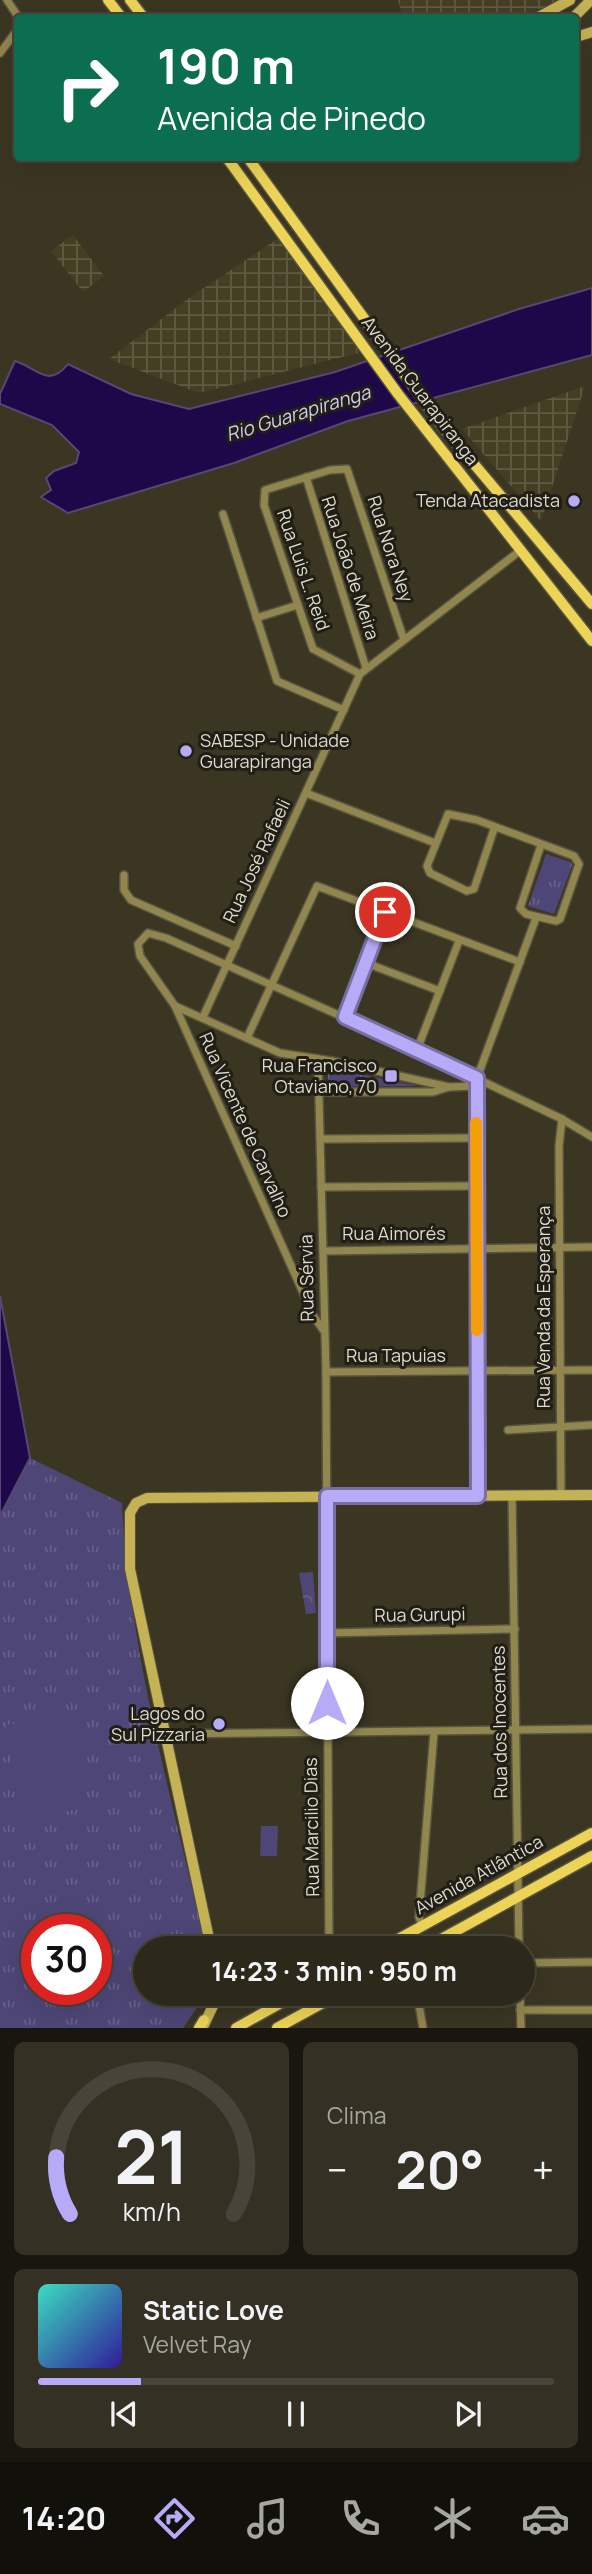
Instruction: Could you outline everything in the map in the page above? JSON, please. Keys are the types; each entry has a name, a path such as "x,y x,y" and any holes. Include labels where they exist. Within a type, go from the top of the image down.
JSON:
{"main road":[{"path":"108,0 119,14"},
{"path":"130,0 141,14"},
{"name":"Avenida Guarapiranga","path":"229,161 358,341 592,641"},
{"path":"246,184 252,161"},
{"name":"Avenida Guarapiranga","path":"253,161 377,339 451,438 592,604"},
{"path":"521,550 532,544 555,559"},
{"name":"Avenida Atlântica","path":"404,1936 592,1833"},
{"path":"447,1936 592,1856"},
{"path":"236,2028 276,2006"},
{"path":"277,2028 317,2006"}],"street":[{"path":"544,14 570,0"},
{"path":"577,14 591,0"},
{"path":"0,53 14,34"},
{"name":"Rua Nora Ney","path":"306,477 347,468 404,640"},
{"name":"Rua Luis L. Reid","path":"306,477 265,490 264,505 314,651 363,671"},
{"name":"Rua João de Meira","path":"306,477 363,671"},
{"path":"223,514 278,682 344,710"},
{"name":"Rua José Rafaeli","path":"203,1017 363,671 521,550"},
{"path":"257,618 298,605"},
{"path":"306,793 435,843"},
{"path":"494,829 474,889 467,891 430,873 427,866 448,814 477,820 494,829 541,845 578,859 579,864 560,919 552,922 523,912 520,905 541,845"},
{"path":"124,875 124,890 131,900 236,946"},
{"path":"247,1038 313,890 319,886 520,962"},
{"path":"345,1017 385,912"},
{"path":"478,1496 477,1082 536,918"},
{"name":"Rua Vicente de Carvalho","path":"226,965 156,934 145,934 138,951 175,1006 314,1317 324,1332"},
{"path":"417,1049 459,941"},
{"path":"366,963 440,991"},
{"path":"226,965 417,1049 477,1082 562,1119 592,1137"},
{"path":"175,1006 280,1053 449,1087"},
{"name":"Rua Sérvia","path":"318,1059 327,1496"},
{"path":"319,1092 433,1092 477,1082"},
{"name":"Rua Venda da Esperança","path":"561,1496 562,1119"},
{"path":"321,1139 476,1138"},
{"path":"321,1187 476,1186"},
{"name":"Rua Aimorés","path":"323,1251 592,1247"},
{"name":"Rua Tapuias","path":"326,1372 592,1370"},
{"path":"508,1430 592,1425"},
{"path":"208,1936 163,1734 130,1569 130,1513 136,1503 147,1498 592,1495"},
{"name":"Rua Marcilio Dias","path":"327,1496 329,1936"},
{"name":"Rua dos Inocentes","path":"512,1496 519,1936"},
{"name":"Rua Gurupi","path":"326,1633 515,1629"},
{"path":"163,1734 592,1729"},
{"path":"422,1926 419,1917 434,1732"},
{"path":"535,1963 592,1962"},
{"path":"202,2025 212,2006"},
{"path":"419,2006 423,2028"},
{"path":"520,2006 521,2028"},
{"path":"520,2010 592,2010"}],"shaded area":[{"path":"398,0 559,0 553,5 525,14 402,14"},
{"path":"73,235 104,276 83,292 51,251"},
{"path":"279,238 357,346 358,353 199,393 109,359 189,298"},
{"path":"585,386 541,521 462,429"}],"green space":[{"path":"546,854 573,863 554,914 528,906"},
{"path":"328,1068 418,1086 328,1087"},
{"path":"30,1458 122,1503 133,1615 143,1671 203,1936 133,1936 133,2006 198,2006 183,2028 0,2028 0,1516"},
{"path":"313,1572 316,1613 306,1614 299,1573"},
{"path":"74,1715 87,1808 20,1818 6,1725"},
{"path":"261,1826 278,1826 277,1856 260,1856"}],"water":[{"name":"Rio Guarapiranga","path":"592,288 592,355 348,421 234,463 68,513 41,497 51,490 46,478 54,471 76,463 79,452 52,425 0,404 0,394 15,361 49,376 55,375 68,364 131,394 189,409 335,372 519,309"},
{"path":"0,1296 30,1458 0,1516"}],"slow traffic":[{"path":"476,1123 477,1330"}],"place":[{"name":"Tenda Atacadista","path":"574,501"},
{"name":"SABESP - Unidade Guarapiranga","path":"186,751"},
{"name":"Rua Francisco Otaviano, 70","path":"391,1076"},
{"name":"Lagos do Sul Pizzaria","path":"219,1724"}],"route":[{"path":"327,1703 327,1496 478,1496 477,1078 345,1017 385,912"}]}
